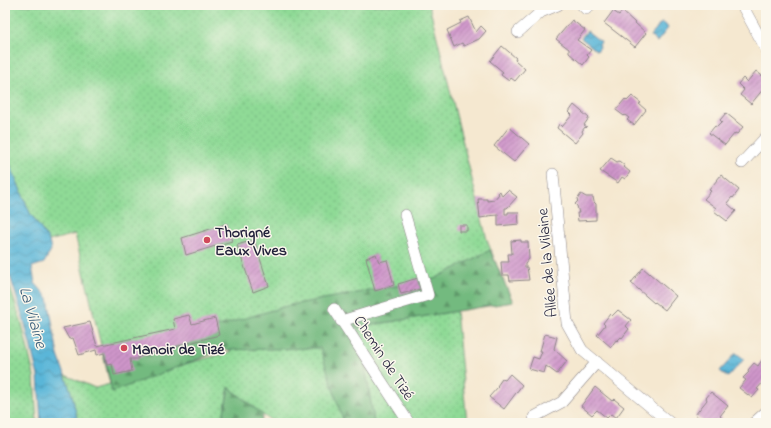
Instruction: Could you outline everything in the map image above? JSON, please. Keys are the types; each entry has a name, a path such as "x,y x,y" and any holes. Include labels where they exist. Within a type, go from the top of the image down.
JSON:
{"street":[{"path":"518,32 541,12 558,5"},
{"path":"582,5 586,9 590,5"},
{"path":"742,5 766,49"},
{"path":"742,163 766,137"},
{"name":"Allée de la Vilaine","path":"553,174 567,323 582,350 670,423"},
{"path":"341,321 428,295 404,215"},
{"name":"Chemin de Tizé","path":"334,309 409,423"},
{"path":"534,417 562,402 597,362"},
{"path":"754,423 766,412"}],"green space":[{"path":"5,5 429,5 487,240 513,302 352,321 347,423 275,423 229,387 222,423 78,423 72,395 65,375 95,388 110,384 75,234 49,241 30,213 5,152","holes":["276,310 228,337 230,352 110,384 105,359"]},
{"path":"490,250 513,302 359,327 374,423 344,423 320,348 222,350 112,392 105,359 290,305 434,279"},
{"path":"5,272 22,324 34,376 37,423 5,423"},
{"path":"456,311 467,423 374,423 359,327"},
{"path":"229,387 263,415 261,423 222,423"}],"water":[{"path":"661,23 665,24 668,28 657,42 650,36"},
{"path":"587,31 601,42 597,51 581,38"},
{"name":"La Vilaine","path":"5,152 30,213 49,241 51,250 44,263 32,267 35,283 48,298 58,355 72,395 78,423 41,423 38,376 25,324 5,265"},
{"path":"736,353 744,359 728,377 720,371"}],"building":[{"path":"613,11 619,15 622,11 646,33 635,47 604,23"},
{"path":"469,17 476,32 481,26 486,31 479,39 464,46 462,43 454,47 447,30"},
{"path":"572,20 585,30 577,40 591,50 587,55 589,57 583,65 569,53 569,49 556,39"},
{"path":"502,46 516,58 515,60 525,69 515,81 511,78 509,81 501,75 503,72 490,61"},
{"path":"756,71 766,79 766,82 763,87 764,88 751,104 740,95 744,90 738,84 743,78 747,82"},
{"path":"632,96 641,103 639,104 646,110 634,125 627,120 629,118 616,110 625,99 627,101"},
{"path":"574,105 589,118 584,125 587,127 585,127 582,131 583,133 575,143 557,128 559,124 562,127 572,115 569,112"},
{"path":"726,113 743,127 737,134 735,133 725,145 709,133 715,126 717,127 722,122 720,120"},
{"path":"509,127 529,144 514,162 494,146"},
{"path":"611,158 617,162 619,161 630,172 625,179 622,177 618,183 600,171"},
{"path":"721,175 739,190 727,203 736,211 727,221 714,211 716,208 704,199"},
{"path":"508,190 517,197 507,208 505,208 505,214 508,214 508,212 518,212 519,224 498,226 498,215 480,218 478,199 487,199 487,201 494,200 500,191 502,196"},
{"path":"581,194 586,197 593,197 596,204 596,220 578,221 577,213 579,213 575,204"},
{"name":"Thorigné Eaux Vives","path":"226,224 232,241 186,255 182,238"},
{"path":"459,225 467,225 467,231 459,231"},
{"path":"254,240 269,286 253,292 237,245"},
{"path":"521,240 521,242 528,242 529,259 525,264 525,267 527,267 529,280 510,281 509,275 502,275 501,262 509,262 508,254 512,254 511,241"},
{"path":"376,254 379,262 387,260 394,285 375,291 366,258"},
{"path":"643,268 676,296 665,310 655,302 654,303 631,283"},
{"path":"418,278 421,289 401,294 398,284"},
{"path":"618,310 631,320 626,326 629,329 622,338 621,337 617,341 616,340 611,347 597,335 605,325 603,323 610,314 612,316"},
{"name":"Manoir de Tizé","path":"189,315 192,324 215,318 219,335 138,357 138,359 130,359 132,371 114,375 112,364 107,365 104,353 97,355 96,350 79,355 73,338 69,339 63,328 90,322 97,346 175,329 173,319"},
{"path":"545,334 557,337 554,349 567,361 557,374 546,366 544,373 529,369 533,357 539,359"},
{"path":"762,360 766,363 766,381 765,380 757,389 759,390 752,398 739,388 746,380 743,378 749,372 748,370 754,363 758,366"},
{"path":"510,374 522,385 504,409 489,397 498,387 497,386 502,379 505,380"},
{"path":"595,387 612,401 614,399 624,407 616,418 611,414 607,418 597,410 592,415 581,406"},
{"path":"711,392 728,406 720,416 722,418 718,423 705,423 695,415 707,400 706,398"}],"place":[{"name":"Thorigné Eaux Vives","path":"207,240"},
{"name":"Manoir de Tizé","path":"124,348"}]}
